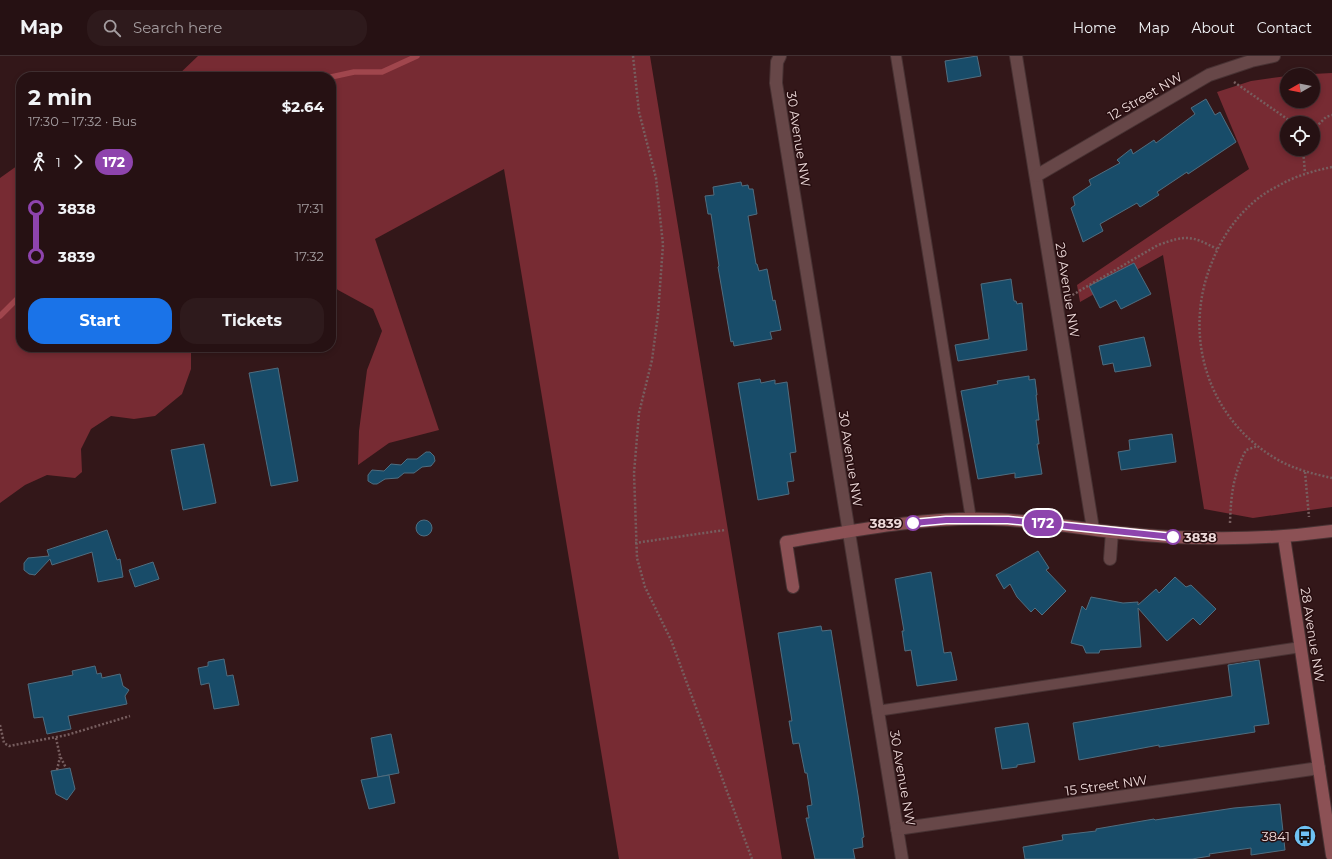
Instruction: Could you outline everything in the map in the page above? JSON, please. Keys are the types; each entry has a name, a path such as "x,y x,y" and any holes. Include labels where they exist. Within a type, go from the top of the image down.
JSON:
{"street":[{"name":"29 Avenue NW","path":"1016,56 1093,529"},
{"name":"12 Street NW","path":"1036,176 1209,75 1251,61 1274,56"},
{"name":"30 Avenue NW","path":"779,59 776,83 902,859"},
{"path":"793,587 786,542 924,521 971,519 1030,521 1112,532 1200,538 1284,537 1332,531"},
{"path":"1110,559 1112,532"},
{"name":"28 Avenue NW","path":"1284,537 1332,855"},
{"name":"15 Street NW","path":"897,829 1319,768"}],"lane":[{"path":"896,56 971,519"},
{"path":"877,711 1301,647"}],"path":[{"path":"633,56 639,112 656,178 663,245 658,314 652,360 638,413 634,473 635,543 637,558 645,587 671,640 752,859"},
{"path":"1234,82 1284,116"},
{"path":"1320,123 1326,117 1332,115"},
{"path":"1303,156 1304,173"},
{"path":"1332,167 1304,173 1276,186 1252,204 1231,227 1217,249 1204,281 1198,311 1200,342 1206,372 1218,400 1236,425 1258,446 1280,461 1305,472 1332,478"},
{"path":"1056,304 1164,243 1190,237 1198,239 1217,249"},
{"path":"1230,523 1231,496 1237,468 1246,450 1258,446"},
{"path":"1305,472 1309,517"},
{"path":"635,543 725,530"},
{"path":"0,725 1,736 4,743 9,746 56,738 130,716"},
{"path":"56,738 60,756 66,768"},
{"path":"57,770 60,756"}],"shaded area":[{"path":"198,56 650,56 782,859 619,859 504,169 375,239 439,430 389,443 358,465 359,431 367,370 382,331 373,309 336,288 336,72 181,72"},
{"path":"1332,73 1332,507 1253,518 1204,509 1163,255 1080,302 1077,285 1249,169 1217,92 1251,81 1280,77 1280,108 1320,108 1320,74"},
{"path":"16,167 16,352 191,352 191,369 182,394 155,416 134,419 111,416 91,429 81,449 82,472 75,478 47,475 25,485 0,503 0,178"}],"building":[{"path":"977,56 981,76 948,82 945,61"},
{"path":"1206,99 1215,115 1220,112 1236,142 1188,174 1187,172 1157,192 1159,195 1140,207 1137,203 1100,224 1103,231 1083,242 1071,208 1075,205 1073,197 1091,185 1089,180 1120,163 1117,160 1131,149 1133,154 1154,140 1156,143 1195,114 1191,108"},
{"path":"741,182 742,186 748,185 749,189 753,189 757,214 748,216 756,264 759,271 767,269 773,301 775,300 781,330 770,332 772,339 734,346 733,341 731,342 718,267 711,214 708,214 705,196 714,195 713,187"},
{"path":"1134,263 1151,294 1121,309 1116,300 1100,308 1089,286"},
{"path":"1011,279 1014,301 1016,301 1017,304 1022,303 1027,350 958,361 955,345 989,339 981,284"},
{"path":"1144,337 1151,366 1115,372 1113,363 1103,365 1099,346"},
{"path":"278,368 298,481 271,486 249,373"},
{"path":"1029,376 1029,380 1035,379 1039,420 1036,420 1039,444 1037,444 1042,474 1015,478 1015,473 978,479 961,391 998,384 997,381"},
{"path":"760,379 761,383 775,380 775,384 787,382 796,452 790,453 794,481 787,482 789,494 758,500 738,383"},
{"path":"1172,434 1176,462 1121,470 1118,452 1130,450 1129,440"},
{"path":"204,444 216,503 183,510 171,450"},
{"path":"426,452 430,452 434,456 435,461 431,466 422,467 414,473 404,473 398,478 385,479 377,484 373,484 368,481 368,475 372,470 384,471 391,464 401,465 407,459 417,459"},
{"path":"424,520 430,522 432,528 430,534 424,536 418,534 416,528 418,522"},
{"path":"107,530 117,560 120,559 123,577 98,582 92,552 52,565 50,559 35,575 29,574 24,570 24,563 28,558 49,556 47,550"},
{"path":"1038,551 1049,568 1046,570 1066,591 1042,615 1035,608 1031,612 1017,597 1010,584 1004,589 996,575"},
{"path":"153,562 159,579 135,587 129,570"},
{"path":"931,572 944,653 951,652 957,680 917,686 911,650 905,651 902,631 904,631 895,579"},
{"path":"1175,577 1186,587 1191,585 1216,609 1200,625 1193,618 1167,641 1138,608 1141,647 1100,650 1099,653 1086,653 1083,646 1071,643 1082,606 1086,610 1091,597 1123,603 1138,602 1138,605 1156,589 1159,593"},
{"path":"821,626 822,631 831,630 858,795 864,837 862,838 863,847 853,849 855,859 815,859 806,818 809,818 807,806 812,805 807,773 805,773 799,743 793,744 789,721 792,721 778,633"},
{"path":"224,659 227,676 233,675 239,705 214,709 209,683 201,685 198,668 208,666 208,662"},
{"path":"1259,660 1269,724 1254,726 1255,732 1159,747 1159,745 1079,760 1073,723 1232,696 1228,665"},
{"path":"95,666 97,674 101,673 102,678 120,674 123,686 129,690 125,696 127,704 68,716 71,729 47,734 43,717 34,718 28,684 73,675 72,671"},
{"path":"1028,723 1035,762 1002,769 995,728"},
{"path":"391,734 399,773 378,777 371,738"},
{"path":"70,768 75,789 67,800 56,794 51,771"},
{"path":"389,775 395,803 369,809 361,780"},
{"path":"1280,804 1285,850 1251,855 1251,848 1209,854 1210,856 1192,859 1025,859 1023,847 1063,840 1062,835 1096,831 1096,829 1154,819 1234,808"}],"waterway":[{"path":"336,76 354,72 382,72 417,56"},
{"path":"0,316 16,300"}],"bus line":[{"name":"172","path":"913,523 946,520 988,519 1030,521 1112,532 1173,537"}],"place":[{"name":"3839","path":"913,523"},
{"name":"3838","path":"1173,537"},
{"name":"3841","path":"1305,836"}]}
